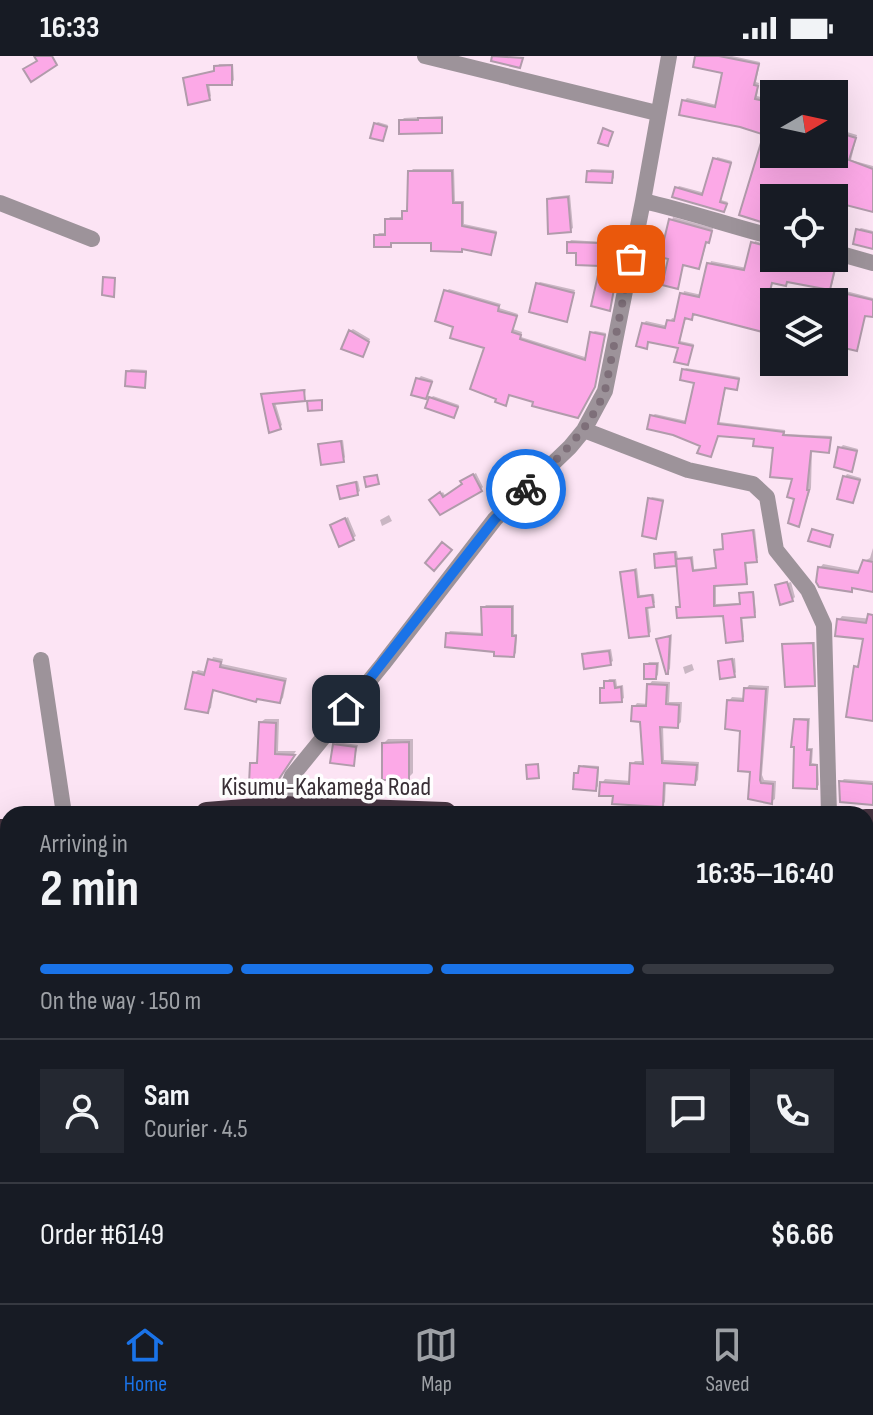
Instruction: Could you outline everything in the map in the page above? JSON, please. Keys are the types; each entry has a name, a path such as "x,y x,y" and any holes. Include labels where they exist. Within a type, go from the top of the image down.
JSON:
{"street":[{"path":"425,56 657,113"},
{"path":"281,806 292,776 495,519 584,430 605,391 669,56"},
{"path":"643,201 693,212 719,224 760,234"},
{"path":"0,203 92,239"},
{"path":"848,256 873,263"},
{"path":"584,430 688,470 753,484 767,497 776,550 808,590 824,625 829,806"},
{"path":"41,660 63,806"}],"building":[{"path":"34,56 52,56 57,65 31,82 23,69 37,61"},
{"path":"492,56 523,58 520,68 491,61"},
{"path":"695,56 719,56 759,64 754,85 758,86 755,99 760,100 760,133 679,115 682,100 715,107 722,73 693,67"},
{"path":"232,65 232,85 207,85 210,100 188,105 183,78 214,71 214,66"},
{"path":"442,118 442,133 399,134 399,120"},
{"path":"374,123 387,127 383,141 370,138"},
{"path":"603,128 613,132 608,146 598,143"},
{"path":"848,135 856,138 849,160 873,169 873,212 848,206 848,184 760,184 760,222 739,215 760,146 760,168 848,168"},
{"path":"713,158 731,163 720,202 727,204 724,212 672,197 675,187 702,195"},
{"path":"408,171 452,171 453,203 462,203 462,226 496,233 491,255 462,249 462,252 431,251 431,243 391,243 391,247 374,247 374,235 385,235 385,219 402,219 402,211 407,211"},
{"path":"587,171 613,172 612,183 586,182"},
{"path":"568,197 571,232 548,234 547,199"},
{"path":"669,219 712,231 699,269 683,265 678,289 662,285 668,259 648,254 652,237 664,240"},
{"path":"856,229 873,233 873,249 853,244"},
{"path":"567,242 600,243 600,253 620,256 610,311 591,306 600,266 576,265 576,253 567,253"},
{"path":"751,242 760,244 760,272 834,272 830,288 787,282 786,286 772,283 771,288 760,288 760,331 693,314 692,320 685,318 679,343 693,346 688,365 674,362 678,348 648,342 647,349 636,346 642,323 665,328 667,320 674,321 680,293 699,297 707,263 744,270"},
{"path":"103,277 115,278 114,297 102,295"},
{"path":"536,283 574,293 567,322 529,312"},
{"path":"444,290 499,306 498,311 517,316 512,332 521,335 520,339 585,360 590,332 605,335 595,387 578,418 532,406 533,402 509,395 506,406 470,389 484,348 450,338 453,327 435,321"},
{"path":"848,294 873,300 873,317 865,316 857,351 848,349"},
{"path":"349,330 369,342 363,357 341,349"},
{"path":"682,369 739,379 737,390 725,388 718,424 784,432 783,435 831,438 829,453 811,451 809,490 799,527 788,523 794,499 787,497 792,479 770,477 773,448 753,446 754,439 718,436 711,457 697,453 700,446 647,429 650,415 685,423 694,383 680,380"},
{"path":"126,371 146,372 145,388 125,386"},
{"path":"416,378 432,382 426,399 411,395"},
{"path":"304,390 305,401 273,404 281,429 269,433 261,394"},
{"path":"429,397 458,407 454,418 425,408"},
{"path":"322,400 322,410 308,411 307,401"},
{"path":"341,441 344,462 321,465 318,444"},
{"path":"838,447 857,451 852,472 834,467"},
{"path":"473,474 482,491 440,515 429,500 440,492 443,497"},
{"path":"377,475 379,484 366,487 364,477"},
{"path":"843,476 860,480 853,503 837,499"},
{"path":"356,482 358,495 340,499 337,486"},
{"path":"648,498 663,501 656,539 642,536"},
{"path":"345,518 354,540 339,547 330,525"},
{"path":"812,529 833,535 830,547 808,541"},
{"path":"753,530 757,562 745,563 747,584 714,586 714,606 740,604 739,593 753,592 755,617 741,618 743,641 726,643 723,616 677,618 676,607 680,607 676,559 691,558 693,571 716,568 714,550 723,549 722,534"},
{"path":"442,542 452,550 434,571 425,563"},
{"path":"675,552 676,566 655,568 654,554"},
{"path":"863,560 873,562 873,592 819,587 816,582 818,567 858,573"},
{"path":"635,570 638,597 652,595 654,607 646,608 649,636 629,638 620,572"},
{"path":"787,582 793,601 780,605 775,585"},
{"path":"481,607 512,607 512,636 516,636 514,657 445,647 446,633 482,635"},
{"path":"868,614 873,615 873,721 846,717 854,666 858,667 863,639 835,636 837,619 866,623"},
{"path":"670,636 668,674 666,674 656,639"},
{"path":"813,643 815,686 785,687 782,644"},
{"path":"609,651 611,665 584,669 582,654"},
{"path":"208,659 221,662 220,667 285,681 280,703 257,699 256,702 213,690 208,713 185,709 193,672 204,675"},
{"path":"732,659 735,677 720,679 718,661"},
{"path":"644,664 657,664 656,679 644,679"},
{"path":"604,681 614,681 615,688 621,687 622,702 600,703 600,688 604,688"},
{"path":"647,684 667,685 666,704 679,705 678,728 660,727 662,763 697,765 695,785 664,783 663,806 612,804 613,796 599,796 600,782 629,784 630,763 643,764 640,722 631,721 632,706 646,706"},
{"path":"744,688 766,689 760,780 761,783 773,784 772,804 748,799 750,772 738,771 740,731 725,729 727,700 743,701"},
{"path":"794,719 808,720 807,750 811,750 810,765 817,765 817,789 793,788 794,747 791,747"},
{"path":"259,722 276,723 275,754 295,755 275,785 249,784 250,763 257,763"},
{"path":"409,742 409,780 382,780 382,743"},
{"path":"333,744 356,747 354,766 330,763"},
{"path":"538,764 539,778 527,779 526,765"},
{"path":"579,766 598,768 596,791 573,789 574,773 578,773"},
{"path":"839,781 873,784 873,805 840,802"}],"way so far":[{"path":"526,489 570,447 598,407 605,391 631,259"}],"route":[{"path":"346,709 495,519 526,489"}]}
